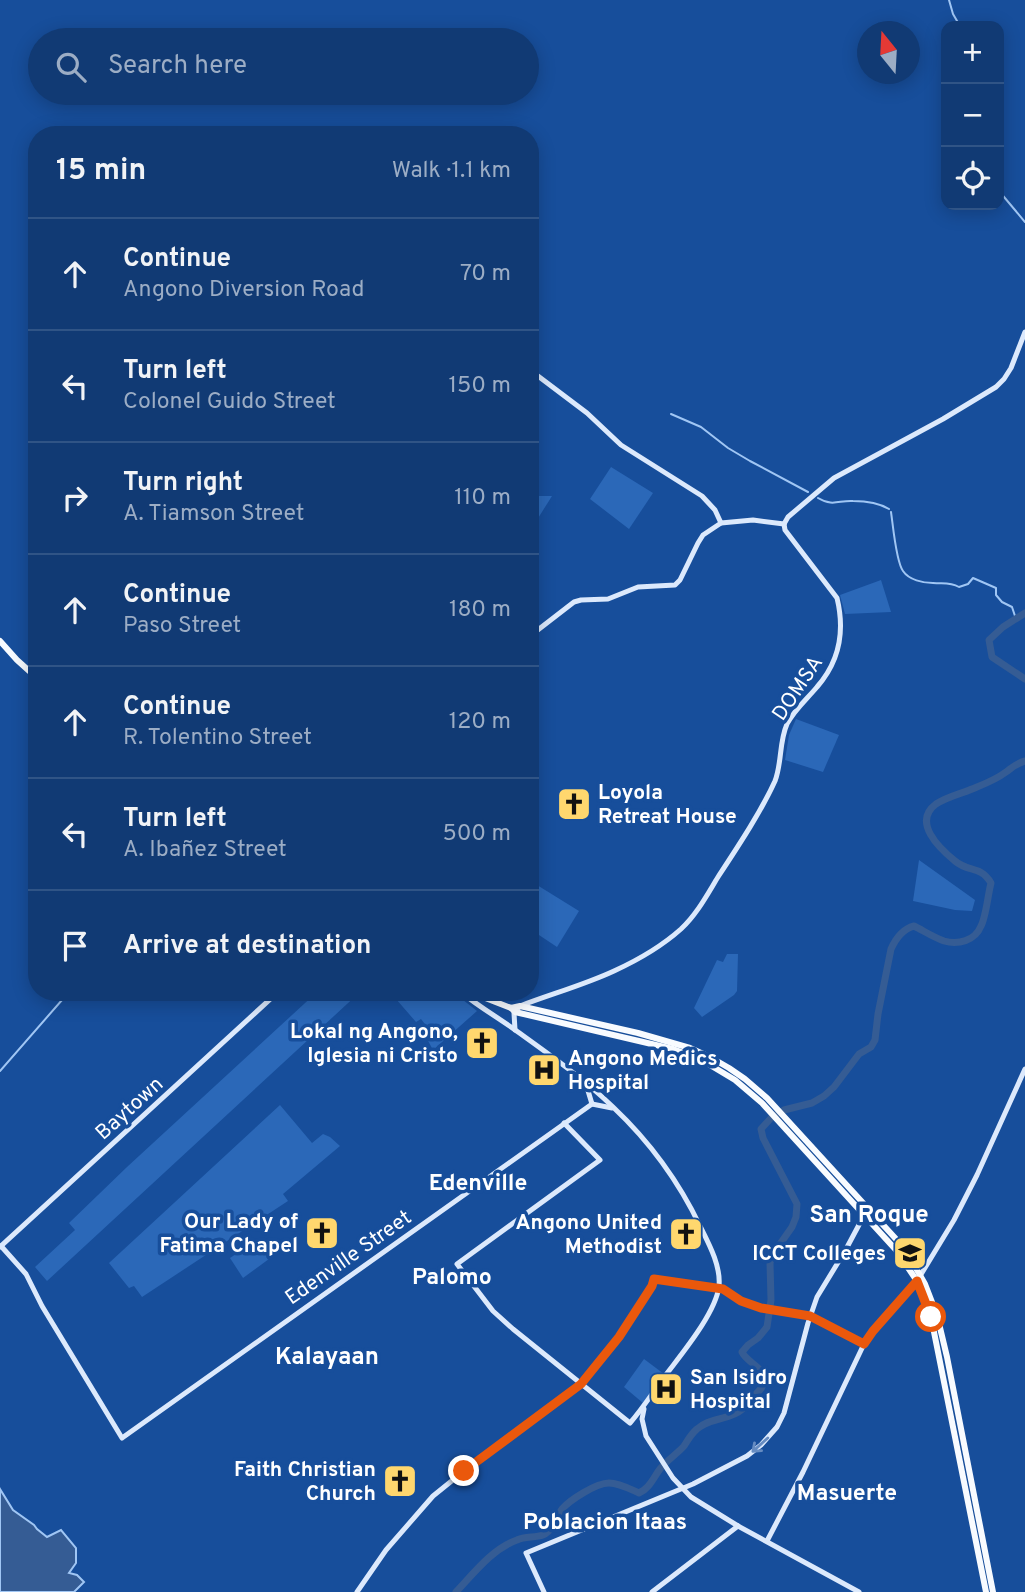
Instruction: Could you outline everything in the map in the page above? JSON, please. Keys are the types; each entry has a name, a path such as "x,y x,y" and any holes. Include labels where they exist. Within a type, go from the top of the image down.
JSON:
{"main road":[{"path":"0,641 28,670"},
{"path":"489,1001 515,1009 667,1040 711,1061 743,1082 765,1101 866,1211 919,1278 950,1390 986,1592"},
{"path":"962,1455 993,1592"}],"street":[{"path":"539,629 574,602 608,599 638,587 675,585 703,535 721,523 753,520 784,524 788,517 834,478 996,387 1010,368 1025,332"},
{"path":"539,377 587,413 621,446 702,496 715,510 721,523"},
{"name":"DOMSA","path":"539,1000 614,971 655,949 683,927 732,857 771,790 777,776 787,725 828,674 834,662 841,626 837,598 785,530 784,524"},
{"name":"Baytown","path":"1,1246 268,1001"},
{"path":"474,1001 586,1084 615,1109 659,1158 688,1201 712,1250 718,1270 719,1288 711,1311 645,1406 630,1423 493,1311 457,1264 600,1160 564,1123"},
{"name":"DOMSA","path":"515,1009 536,1001"},
{"path":"515,1009 515,1030"},
{"path":"767,1541 864,1344 919,1278 962,1205 1025,1069"},
{"path":"586,1084 592,1104 615,1109"},
{"name":"Edenville Street","path":"1,1246 26,1274 42,1306 122,1438 592,1104"},
{"path":"544,1592 526,1553 682,1489 747,1456 777,1427 784,1413 810,1316 822,1288 866,1211"},
{"path":"357,1592 386,1550 443,1487 581,1384 619,1337 654,1279 723,1289 741,1301 771,1311 810,1316 864,1344"},
{"path":"645,1406 643,1428 659,1458 682,1489 738,1526 859,1592"},
{"path":"652,1592 738,1526"}],"shaded area":[{"path":"611,467 653,493 629,529 590,499"},
{"path":"539,496 552,496 539,517"},
{"path":"881,580 891,612 845,614 840,595"},
{"path":"796,719 839,735 823,772 785,760 789,735"},
{"path":"919,860 975,900 972,911 913,901"},
{"path":"539,886 579,911 557,947 539,935"},
{"path":"727,954 738,954 737,991 702,1017 694,1008 717,960 723,962"},
{"path":"307,1001 350,1001 47,1281 35,1267 75,1230 69,1223"},
{"path":"398,1001 464,1001 477,1011 433,1050 426,1037 431,1032 421,1019 416,1022"},
{"path":"280,1105 312,1143 323,1134 340,1146 283,1194 288,1201 142,1297 134,1286 129,1288 109,1263"},
{"path":"260,1238 273,1256 243,1278 230,1258"},
{"path":"644,1359 664,1374 643,1403 624,1387"},
{"path":"0,1489 13,1510 47,1537 61,1530 76,1548 76,1563 69,1573 77,1575 84,1582 74,1592 0,1592"}],"waterway":[{"path":"949,0 957,21"},
{"path":"1004,197 1025,222"},
{"path":"671,414 701,427 728,448 808,492"},
{"path":"818,498 832,503 867,502 889,509"},
{"path":"891,512 898,560 906,574 921,582 959,587 968,584 973,578 996,588 996,595 1012,607 1016,619"},
{"path":"1025,613 989,640 992,657 1025,679"},
{"path":"456,1592 499,1549 520,1539 546,1533 562,1509 591,1489 609,1483 639,1493 643,1491 697,1429 739,1411 762,1388 762,1372 742,1352 767,1327 771,1300 770,1263 773,1254 792,1227 797,1204 761,1129 772,1117 784,1110 812,1103 824,1096 859,1054 871,1047 875,1040 891,949 903,932 914,926 940,939 955,942 965,941 978,931 983,922 991,883 978,871 960,865 942,849 927,827 929,811 941,801 988,782 1025,761"},
{"path":"0,1071 61,1001"}],"place":[{"name":"Loyola Retreat House","path":"574,804"},
{"name":"Lokal ng Angono, Iglesia ni Cristo","path":"482,1043"},
{"name":"Angono Medics Hospital","path":"544,1070"},
{"name":"Our Lady of Fatima Chapel","path":"322,1233"},
{"name":"Angono United Methodist","path":"686,1234"},
{"name":"ICCT Colleges","path":"910,1253"},
{"name":"San Isidro Hospital","path":"666,1389"},
{"name":"Faith Christian Church","path":"400,1481"}],"district":[{"name":"Edenville","path":"478,1182"},
{"name":"San Roque","path":"869,1214"},
{"name":"Palomo","path":"452,1276"},
{"name":"Kalayaan","path":"327,1356"},
{"name":"Masuerte","path":"847,1492"},
{"name":"Poblacion Itaas","path":"605,1521"}],"route":[{"path":"464,1471 581,1384 619,1337 654,1279 723,1289 741,1301 761,1308 810,1316 864,1344 917,1281 931,1317"}]}
